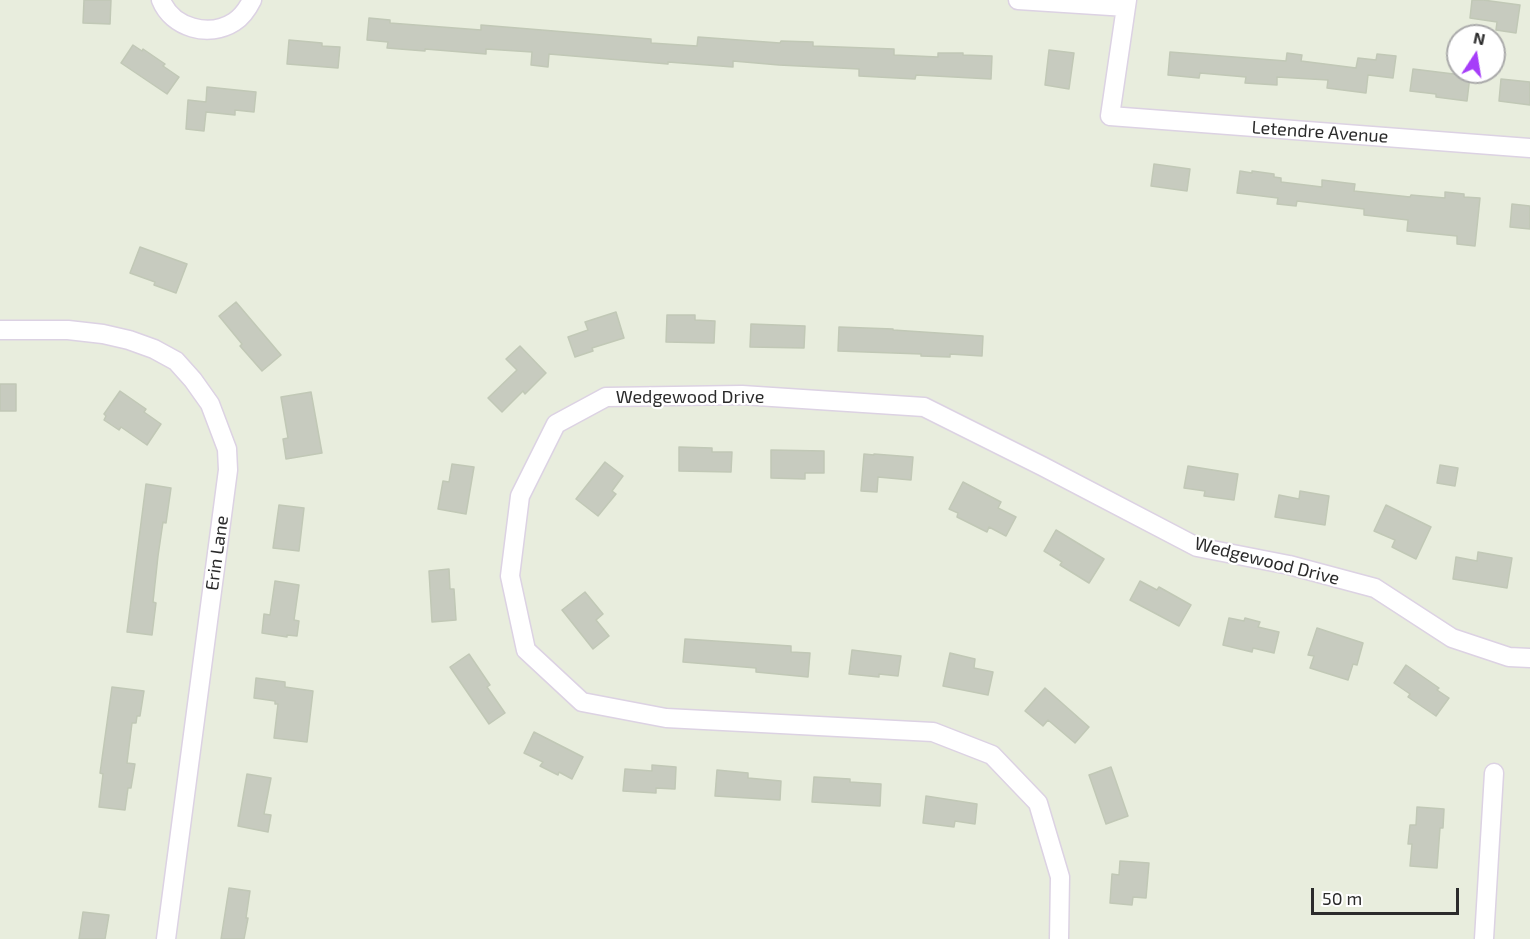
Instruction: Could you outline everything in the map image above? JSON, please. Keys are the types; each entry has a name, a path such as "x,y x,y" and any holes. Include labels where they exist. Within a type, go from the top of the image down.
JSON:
{"street":[{"path":"161,0 163,6 174,18 188,27 203,30 219,28 234,22 246,11 252,0"},
{"path":"1018,0 1126,3"},
{"name":"Letendre Avenue","path":"1126,3 1110,116 1530,148"},
{"name":"Erin Lane","path":"0,330 68,330 102,334 154,349 176,361 199,388 210,404 227,449 228,470 166,939"},
{"name":"Wedgewood Drive","path":"1059,939 1060,877 1038,803 992,754 933,732 666,718 582,702 526,650 510,576 520,496 556,424 606,397 742,395 924,408 1042,466 1197,547 1289,565 1375,588 1452,638 1509,657 1530,658"},
{"path":"1484,939 1494,773"}],"building":[{"path":"84,0 111,0 110,24 83,23"},
{"path":"1472,0 1520,5 1516,33 1506,32 1506,24 1470,18"},
{"path":"369,18 390,20 390,23 481,30 481,25 651,39 651,43 697,46 698,37 780,43 781,41 813,42 813,46 894,49 894,55 938,57 938,53 963,53 963,55 992,56 991,79 916,75 915,79 859,76 859,69 733,61 733,67 668,62 668,64 549,54 548,67 531,65 532,52 486,49 486,54 387,48 388,42 367,40"},
{"path":"289,40 340,47 338,68 287,64"},
{"path":"133,45 165,64 163,66 179,77 167,94 121,63"},
{"path":"1049,50 1074,53 1069,89 1045,85"},
{"path":"1170,52 1286,61 1287,53 1302,55 1301,61 1356,68 1358,58 1376,60 1377,54 1396,56 1393,78 1368,75 1366,93 1327,88 1328,80 1277,77 1277,85 1245,83 1246,77 1200,73 1199,78 1168,75"},
{"path":"1413,69 1446,73 1446,84 1469,84 1467,101 1410,91"},
{"path":"1506,80 1530,82 1530,105 1499,101 1501,84 1506,84"},
{"path":"207,87 256,92 254,112 235,110 235,115 206,112 204,131 186,129 188,100 206,102"},
{"path":"1154,164 1190,169 1187,191 1151,186"},
{"path":"1240,171 1274,174 1274,177 1281,178 1281,182 1322,187 1322,180 1355,184 1354,191 1445,198 1445,192 1480,198 1475,246 1457,244 1457,236 1407,231 1408,220 1364,215 1364,209 1297,201 1296,206 1277,204 1278,198 1237,193"},
{"path":"1512,204 1530,206 1530,229 1510,227"},
{"path":"140,247 187,264 176,293 130,273"},
{"path":"236,302 281,355 262,371 240,346 242,344 219,316"},
{"path":"616,312 624,338 592,348 593,351 575,357 568,337 588,330 585,322"},
{"path":"667,315 695,315 695,320 715,321 714,343 666,342"},
{"path":"751,324 805,326 804,348 750,347"},
{"path":"839,327 983,336 982,356 950,354 950,357 921,356 921,354 838,351"},
{"path":"520,346 546,373 502,412 488,398 517,370 506,359"},
{"path":"0,384 16,384 16,411 0,411"},
{"path":"120,391 146,409 144,412 161,424 147,445 121,427 119,430 104,420 106,416 104,414"},
{"path":"311,392 322,453 286,459 283,439 288,438 281,397"},
{"path":"679,447 712,448 712,452 732,452 731,472 679,471"},
{"path":"771,450 824,451 824,473 805,473 805,479 771,478"},
{"path":"864,454 913,457 911,480 878,477 877,492 861,491"},
{"path":"605,462 623,476 612,491 616,494 598,516 576,499"},
{"path":"452,464 474,467 466,514 438,509 443,481 449,482"},
{"path":"1440,465 1458,468 1455,486 1437,483"},
{"path":"1188,466 1238,474 1234,500 1204,496 1205,491 1184,488"},
{"path":"963,482 1001,502 998,508 1016,517 1006,536 989,527 987,532 957,517 958,513 949,509"},
{"path":"146,484 171,488 158,556 152,635 127,632"},
{"path":"1300,491 1329,496 1325,525 1275,517 1279,495 1299,499"},
{"path":"279,505 304,508 299,551 273,548"},
{"path":"1386,505 1431,527 1416,559 1392,547 1395,540 1374,531"},
{"path":"1056,530 1104,559 1089,583 1060,565 1062,562 1044,551"},
{"path":"1478,552 1512,558 1507,588 1453,579 1456,557 1477,561"},
{"path":"449,569 450,589 454,589 456,620 432,622 429,571"},
{"path":"275,581 299,585 294,620 299,621 297,636 287,635 287,637 262,633 264,614 270,615"},
{"path":"1140,581 1157,590 1159,587 1191,605 1179,626 1130,600"},
{"path":"585,592 603,614 596,620 609,636 593,649 562,610"},
{"path":"1229,618 1244,621 1245,618 1260,622 1258,627 1279,632 1274,653 1253,648 1252,652 1223,645"},
{"path":"1317,628 1363,643 1357,665 1353,664 1348,680 1310,668 1314,656 1308,655"},
{"path":"685,639 791,646 791,652 810,653 808,677 756,672 756,668 683,662"},
{"path":"852,650 901,656 898,676 849,674"},
{"path":"950,653 975,659 974,668 993,672 988,695 943,686"},
{"path":"469,654 490,685 487,687 505,713 489,724 450,667"},
{"path":"1406,665 1439,688 1437,690 1449,698 1436,716 1408,697 1410,694 1394,683"},
{"path":"256,678 285,682 285,687 313,691 307,742 274,738 278,704 275,704 275,701 254,698"},
{"path":"112,687 144,691 140,716 137,716 136,723 132,723 127,763 135,764 125,810 99,807 103,774 100,773"},
{"path":"1045,688 1089,727 1075,743 1048,720 1043,726 1025,711"},
{"path":"534,732 583,757 572,779 540,766 543,762 524,753"},
{"path":"652,765 676,767 675,789 656,788 656,793 623,791 625,769 652,771"},
{"path":"1111,767 1128,816 1106,824 1089,775"},
{"path":"717,770 748,773 748,778 781,781 780,800 715,796"},
{"path":"247,774 271,778 264,814 271,815 268,832 238,826"},
{"path":"814,777 881,784 880,806 812,802"},
{"path":"926,796 977,804 975,824 955,821 954,827 923,823"},
{"path":"1417,807 1444,809 1437,868 1410,866 1412,844 1408,844 1410,825 1416,825"},
{"path":"1120,861 1149,863 1146,898 1133,897 1132,905 1110,903 1112,874 1119,875"},
{"path":"229,888 250,891 244,939 221,939"},
{"path":"83,912 109,915 105,939 79,939"}]}
